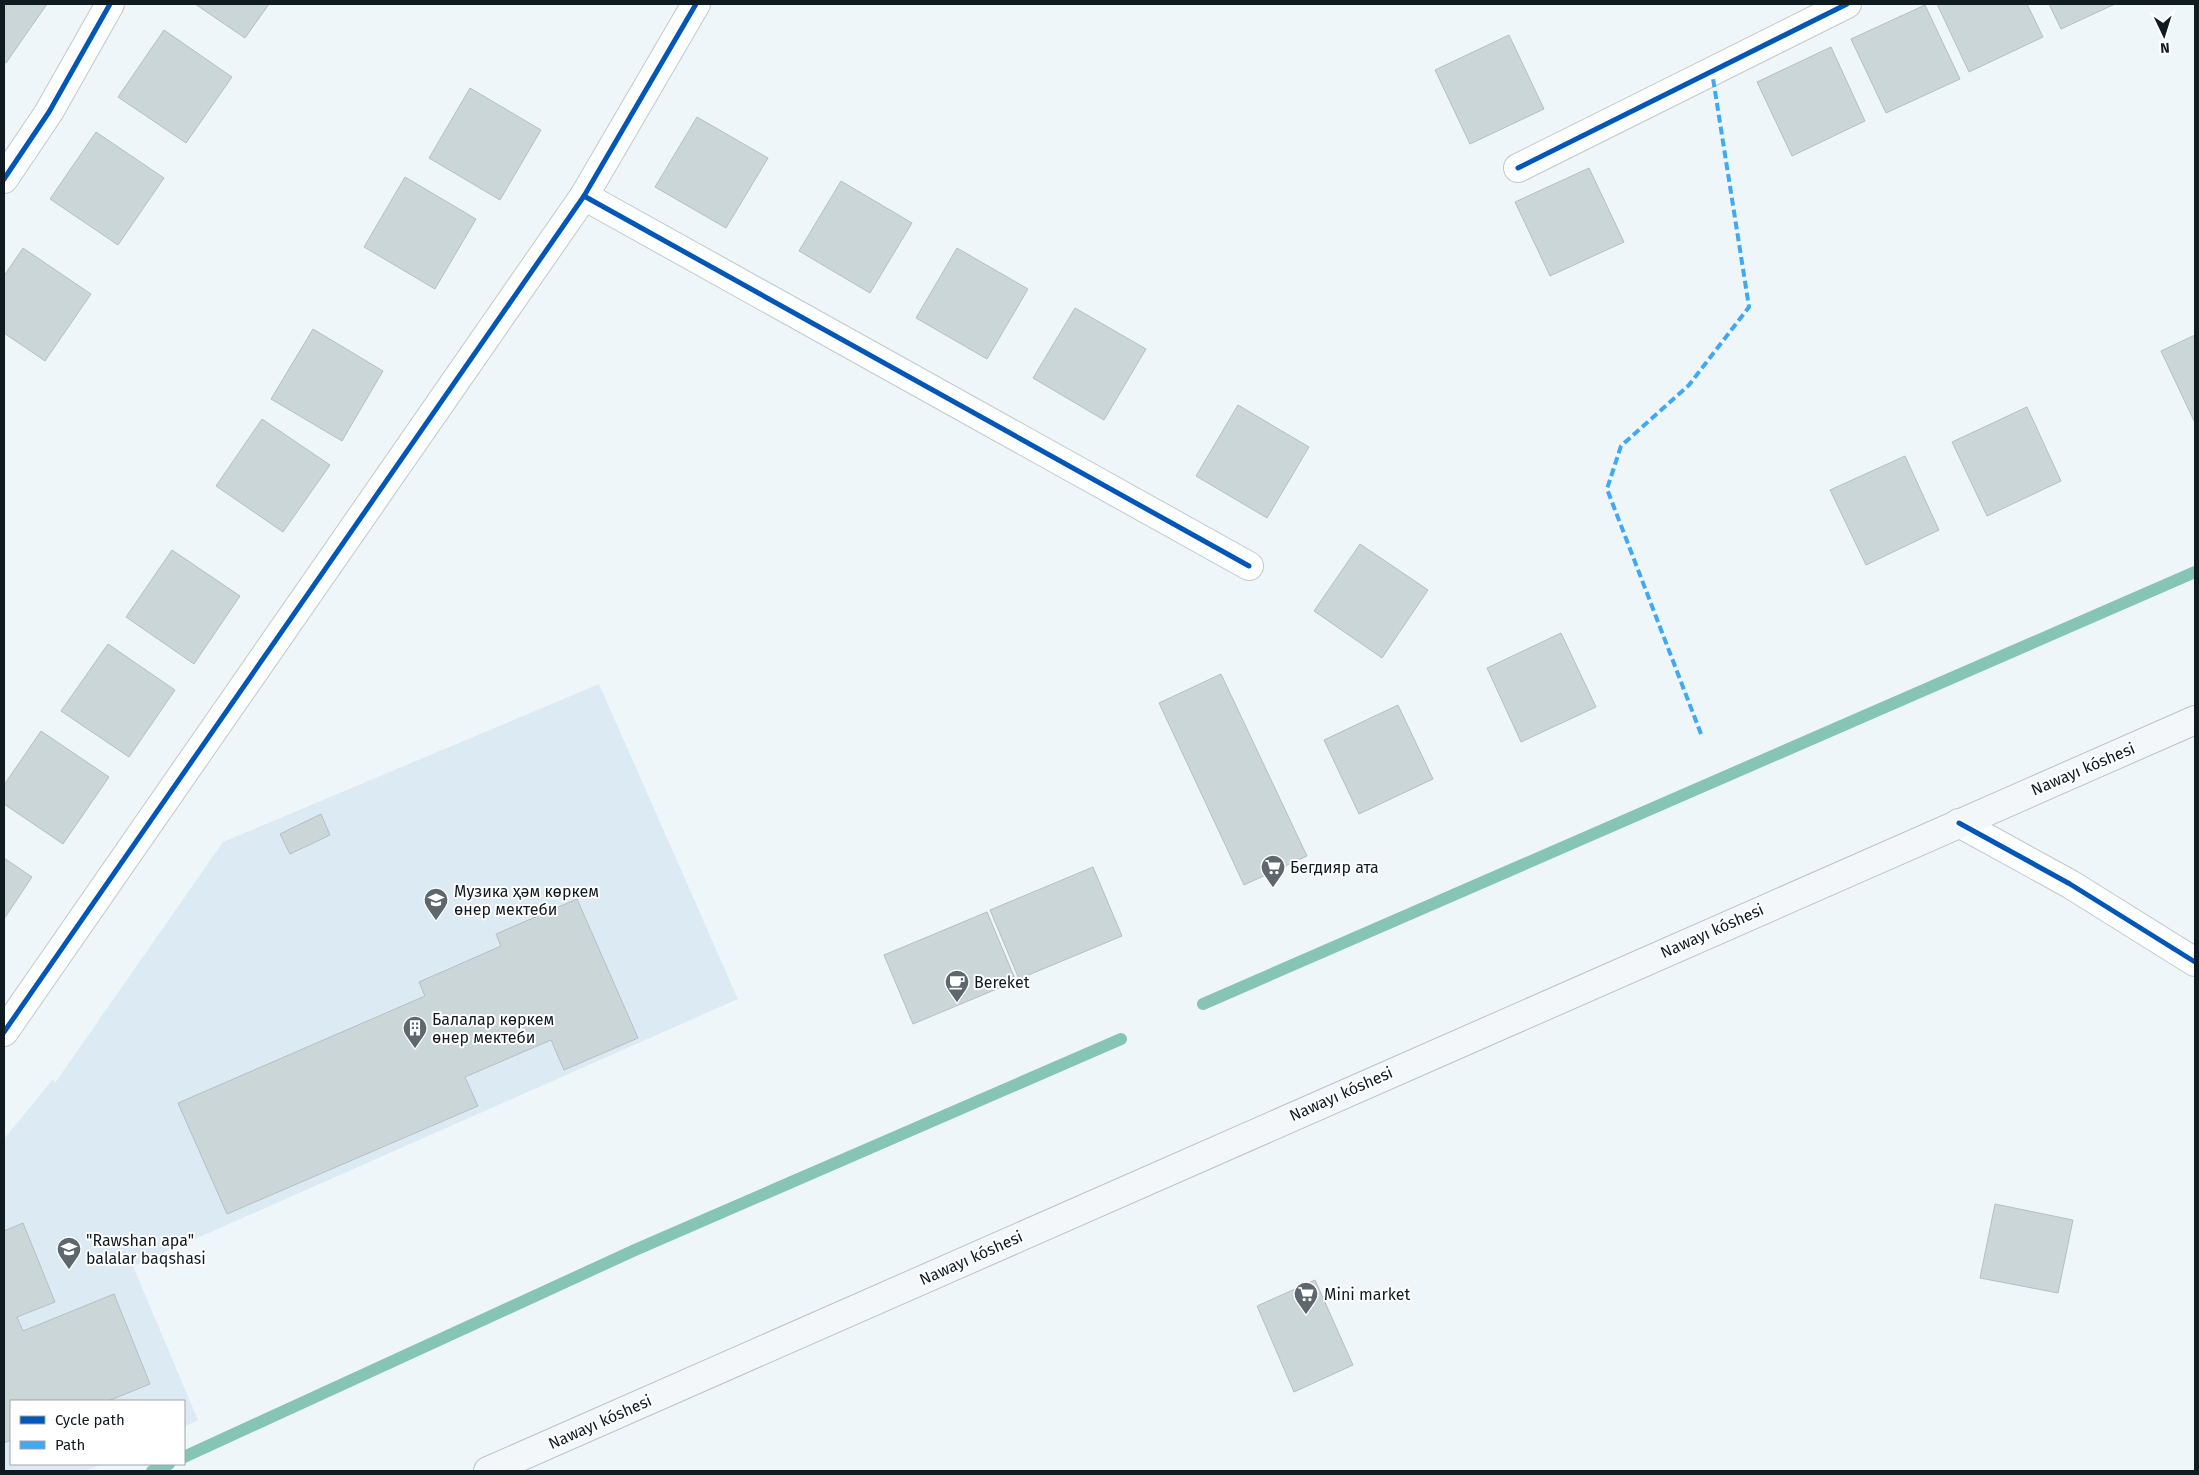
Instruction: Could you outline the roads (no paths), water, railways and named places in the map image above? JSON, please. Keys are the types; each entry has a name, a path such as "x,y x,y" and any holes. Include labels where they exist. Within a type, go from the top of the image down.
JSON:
{"main road":[{"name":"Nawayı kóshesi","path":"488,1471 2195,720"}],"street":[{"path":"4,178 49,112 110,4"},
{"path":"4,1032 584,196 696,4"},
{"path":"1518,168 1847,4"},
{"path":"584,196 1248,566"},
{"path":"1959,823 2070,884 2195,962"}],"waterway":[{"path":"1203,1004 2195,572"},
{"path":"185,1457 635,1250 1121,1039"},
{"path":"152,1471 167,1465"}],"place":[{"name":"Бегдияр ата","path":"1273,888"},
{"name":"Музика ҳәм көркем өнер мектеби","path":"436,921"},
{"name":"Bereket","path":"957,1003"},
{"name":"Балалар көркем өнер мектеби","path":"415,1049"},
{"name":"\"Rawshan apa\" balalar baqshasi","path":"69,1270"},
{"name":"Mini market","path":"1306,1315"}]}
